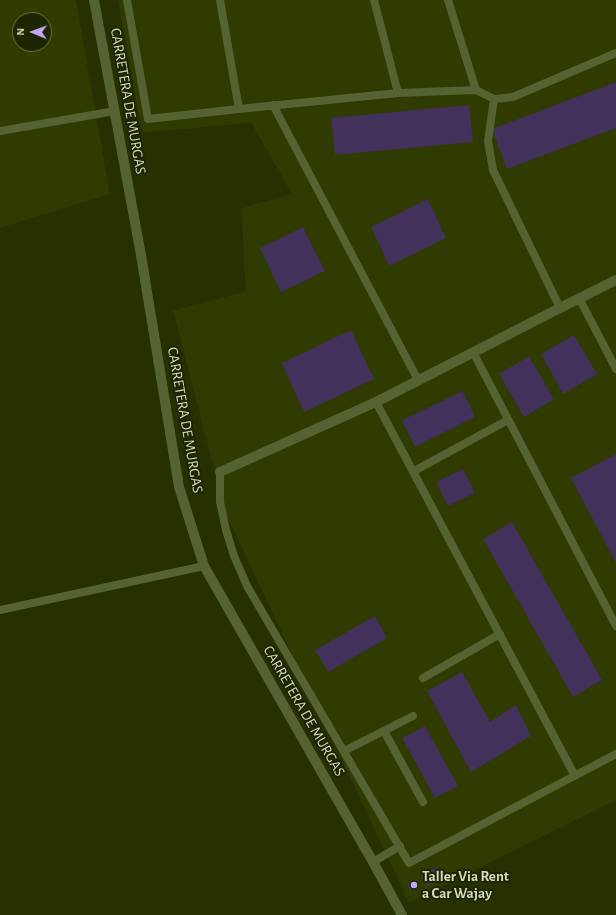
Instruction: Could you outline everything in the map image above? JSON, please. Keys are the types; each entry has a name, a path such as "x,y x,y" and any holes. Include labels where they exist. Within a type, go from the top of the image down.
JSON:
{"street":[{"name":"CARRETERA DE MURGAS","path":"94,0 141,255 179,487 204,566 402,915"},
{"path":"220,472 376,402 616,280"}],"lane":[{"path":"127,0 148,119 398,93 476,90 494,99 513,97 616,53"},
{"path":"220,0 239,109"},
{"path":"374,0 398,93"},
{"path":"448,0 476,90"},
{"path":"494,99 488,141 493,170 560,308"},
{"path":"273,105 418,380"},
{"path":"0,131 115,111"},
{"path":"579,298 616,369"},
{"path":"473,352 508,420 613,612 616,626"},
{"path":"376,402 575,776"},
{"path":"414,471 508,420"},
{"path":"220,472 220,502 226,530 234,556 247,586 409,863 616,754"},
{"path":"0,610 204,566"},
{"path":"423,678 500,634"},
{"path":"344,751 413,716"},
{"path":"384,731 423,802"},
{"path":"373,862 400,846"}],"shaded area":[{"path":"0,0 76,0 110,194 0,228"},
{"path":"118,0 616,0 616,800 409,903 226,514 173,311 246,291 241,208 292,194 251,123 142,133"}],"building":[{"path":"616,82 616,128 507,169 492,129"},
{"path":"469,105 473,142 335,155 331,118"},
{"path":"428,199 446,238 389,266 371,227"},
{"path":"303,227 325,271 281,292 260,248"},
{"path":"351,330 374,379 304,412 282,363"},
{"path":"574,335 597,374 563,394 541,354"},
{"path":"529,356 554,399 524,417 499,374"},
{"path":"463,391 475,417 415,447 402,420"},
{"path":"616,454 616,563 571,478"},
{"path":"463,469 475,493 448,506 436,482"},
{"path":"512,522 602,680 573,697 483,539"},
{"path":"375,616 387,638 328,672 315,650"},
{"path":"462,672 490,722 516,705 531,736 471,772 427,691"},
{"path":"425,726 458,786 435,798 402,738"},
{"path":"437,867 443,877 427,886 421,875"},
{"path":"416,879 419,886 410,891 407,884"}],"place":[{"name":"Taller Via Rent a Car Wajay","path":"414,885"}]}
